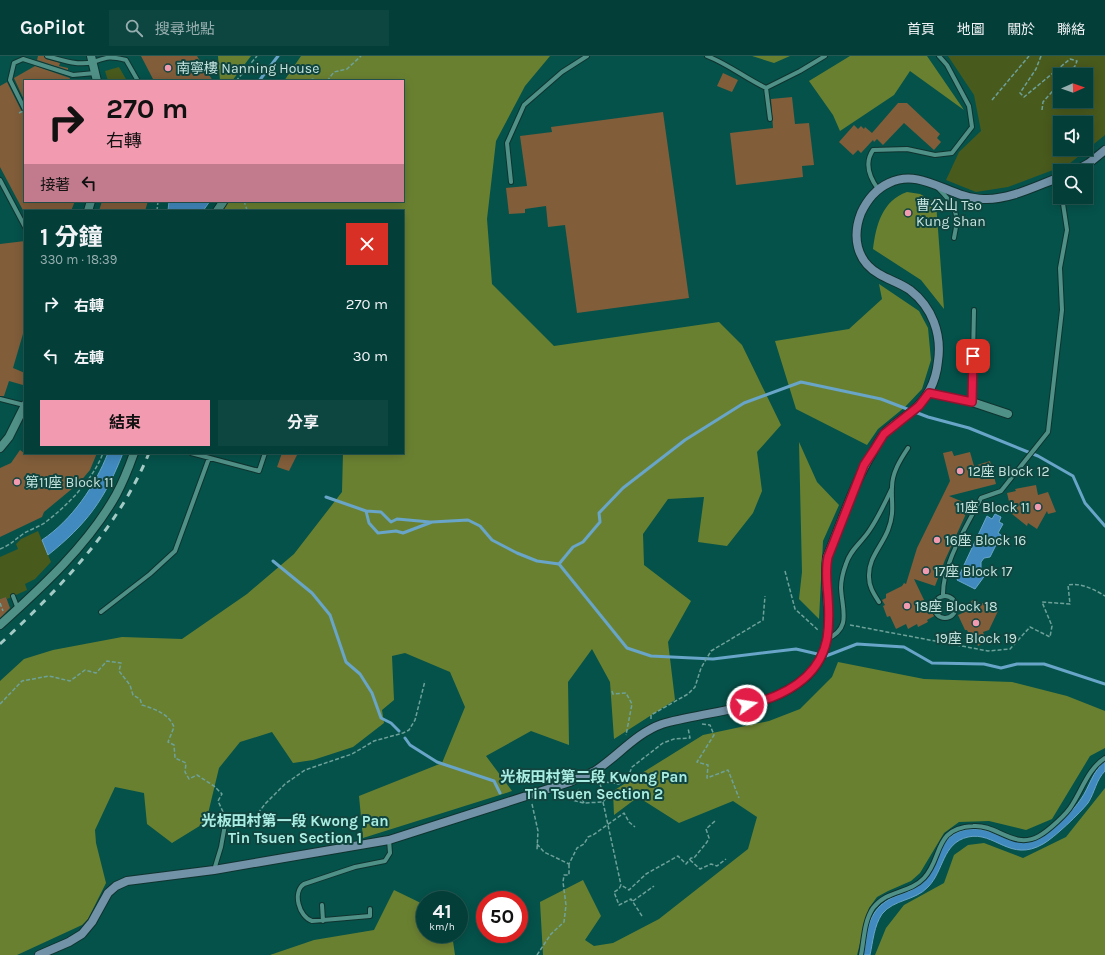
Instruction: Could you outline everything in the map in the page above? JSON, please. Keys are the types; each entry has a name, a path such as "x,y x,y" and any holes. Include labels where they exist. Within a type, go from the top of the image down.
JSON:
{"main road":[{"path":"1087,164 1105,150"},
{"path":"39,955 69,942 82,934 92,922 108,894 122,883 214,870 390,840 575,780 595,771 623,748 654,727 762,701 781,695 802,681 814,668 827,639 828,596 825,571 828,557 864,465 884,434 919,406 929,393 939,360 937,330 931,315 921,300 909,290 878,274 868,266 861,256 856,244 856,230 860,216 867,202 878,189 892,181 905,178 918,179 932,183 968,197 990,199 1012,195 1053,180"}],"street":[{"path":"92,59 98,80"},
{"path":"972,402 1008,414"},
{"path":"0,448 9,437 24,407"},
{"path":"0,625 18,609 74,551 100,520 116,494 134,454"}],"lane":[{"path":"24,108 10,80 14,63 28,56"},
{"path":"47,56 71,63 114,57 126,60 137,80"},
{"path":"511,182 506,143 524,104 562,72 587,56"},
{"path":"707,56 723,62 750,80 766,88"},
{"path":"766,88 800,71 825,56"},
{"path":"878,189 871,179 869,169 869,159 872,150 907,147 934,155 952,152 972,127 969,106 947,65 939,56"},
{"path":"23,59 72,75 95,72"},
{"path":"766,88 770,119"},
{"path":"0,180 24,225"},
{"path":"932,183 947,198 955,212 958,223 954,238"},
{"path":"943,596 946,572 958,542 981,498 1001,491 1048,432 1062,310 1060,268 1067,230 1063,204"},
{"path":"929,393 972,402 974,310"},
{"path":"0,399 24,405"},
{"path":"827,639 835,635 843,624 841,587 846,563 851,552 868,533 881,511 892,488 900,460 908,448"},
{"path":"196,454 259,471 266,454"},
{"path":"101,612 150,574 175,551 207,456"},
{"path":"879,602 872,591 868,578 870,564 889,529 894,502 892,488"},
{"path":"13,596 18,609"},
{"path":"943,596 951,597 956,603 954,614 948,618 940,617 935,612 936,600 943,596"},
{"path":"861,955 866,927 872,909 884,897 891,893 914,887 925,877 938,847 946,836 962,828 974,826 983,827 1010,839 1027,840 1039,836 1071,806 1088,774 1105,758"},
{"path":"214,870 221,847 226,819"},
{"path":"370,909 370,916 312,921 303,916 298,902 299,890 302,885 355,867 385,861 390,853 390,840"},
{"path":"322,906 323,921"}],"path":[{"path":"237,80 257,56"},
{"path":"328,80 334,72 347,69 361,56"},
{"path":"992,100 1029,56"},
{"path":"1041,56 1036,70 1020,93 1024,96 1053,73"},
{"path":"1059,68 1070,59 1077,61 1073,68"},
{"path":"1042,110 1043,102 1053,91"},
{"path":"19,113 24,110"},
{"path":"0,549 15,542 22,534 47,521 92,475 102,454"},
{"path":"785,571 795,609 827,639"},
{"path":"843,624 988,651 1010,648 1030,627 1050,637 1052,626 1042,602 1070,604 1068,585 1075,584 1092,588 1105,596"},
{"path":"654,727 651,715 688,694 695,687 701,668 711,651 763,620 765,596"},
{"path":"0,603 4,611 0,615"},
{"path":"0,702 22,681 49,676 70,681 85,670 96,672 107,661 121,663 119,671 130,685 133,695 140,698 142,705 152,708 171,719 174,727 168,742 174,745 175,758 186,763 185,772 189,779 197,775 214,786 222,794 218,801 226,819 237,818 252,821 265,804 285,784 305,770 352,754 374,741 409,730 415,720 425,681"},
{"path":"612,692 613,694 626,693 632,704 623,748"},
{"path":"700,715 702,725 710,725 714,735 697,762 708,765 707,778 728,770 739,798"},
{"path":"599,781 619,784 628,777 632,767 663,744 674,739 690,738 686,719"},
{"path":"595,771 603,793 606,793 606,798 603,802 620,885 619,889 614,892 619,906 631,899 633,901 654,886"},
{"path":"575,780 584,803"},
{"path":"529,795 538,831 537,850"},
{"path":"572,800 584,803 603,802"},
{"path":"537,955 551,934 564,922 566,906 563,882 564,875 569,874 569,864 577,848 584,844 588,837 593,836 608,826 624,813 629,822 635,827"},
{"path":"620,885 629,890 646,874 678,856 686,864 694,858 707,842 709,838 706,830 715,821"},
{"path":"537,844 544,852 569,864"},
{"path":"690,860 700,869 711,864 717,866 726,859"},
{"path":"633,901 642,916"}],"green space":[{"path":"218,56 251,56 233,80 220,80"},
{"path":"301,56 550,56 525,86 496,141 487,219 492,284 554,346 719,322 742,345 781,425 757,452 762,491 753,513 727,546 698,542 704,497 668,499 643,534 644,565 691,601 668,642 675,700 614,739 610,682 592,649 568,682 569,745 531,731 486,756 512,791 363,838 359,796 442,763 465,707 450,672 405,653 392,656 394,700 382,710 384,723 353,747 313,760 293,763 272,732 240,742 219,768 206,822 172,843 147,824 144,793 115,787 95,830 96,843 106,883 88,919 82,925 17,955 0,955 0,681 24,659 53,650 122,637 182,639 247,594 294,554 342,492 343,454 404,454 404,210 219,210 220,202 404,202 404,80 285,80"},
{"path":"752,56 790,56 774,63"},
{"path":"850,56 927,56 964,110 910,71 894,95 840,131 833,115 809,81"},
{"path":"948,56 1105,56 1105,135 1093,145 1093,116 1053,116 1053,156 1079,156 1069,164 1053,164 1053,170 1008,187 976,192 946,180 959,152 981,131 974,95"},
{"path":"119,67 126,80 108,80 105,71"},
{"path":"907,192 920,194 936,203 944,309 921,280 873,249 878,223 886,208 898,196"},
{"path":"879,284 919,311 928,328 931,360 922,389 905,407 878,429 867,445 796,409 775,341 849,329 882,299"},
{"path":"799,442 817,482 839,505 823,541 819,619 799,599 802,572"},
{"path":"38,531 51,562 35,579 25,584 27,590 7,599 6,597 0,599 0,557 18,549 16,544 21,539"},
{"path":"838,662 924,679 1012,682 1067,696 1105,711 1105,748 1090,756 1052,819 1026,830 989,821 959,822 944,833 920,873 911,881 877,897 869,908 857,955 543,955 540,902 583,880 601,916 585,940 594,946 613,943 659,919 748,849 757,817 733,801 679,823 638,797 614,815 613,791 703,735 769,721 800,709 832,677"},
{"path":"1105,788 1105,955 875,955 886,928 904,905 944,883 954,855 968,845 984,843 1023,858 1066,837"},
{"path":"394,890 416,901 416,943 453,943 455,955 270,955 314,940 374,930"}],"water":[{"path":"169,202 209,202 204,210 168,210"},
{"path":"108,454 123,454 109,484 93,510 62,544 48,555 42,540 63,523 73,512 89,490"},
{"path":"995,514 1001,517 999,522 1003,524 998,533 1001,535 990,557 984,558 981,562 981,569 986,574 975,589 957,580 987,516 992,519"},
{"path":"1105,761 1105,771 1088,803 1067,825 1043,844 1031,849 1021,850 1012,849 978,836 959,840 948,851 933,881 923,892 892,905 882,914 875,929 870,955 863,955 868,927 875,912 881,905 893,897 913,889 925,880 946,841 952,836 960,831 979,829 1013,841 1031,842 1040,838 1056,826 1078,804 1097,770"}],"building":[{"path":"38,56 44,56 46,59 60,63 59,66 68,68 68,70 37,60"},
{"path":"141,56 197,56 212,80 153,80"},
{"path":"35,66 70,78 69,80 24,80 24,100 14,78"},
{"path":"723,73 738,80 732,92 717,86"},
{"path":"7,82 22,112 24,113 24,202 75,202 71,210 24,210 24,212 0,167 0,86"},
{"path":"792,97 795,124 809,123 814,165 802,166 803,177 736,185 730,133 773,128 771,99"},
{"path":"898,103 907,103 940,134 937,138 941,142 934,150 904,123 883,145 877,139 874,142 873,140 861,153 858,150 853,155 839,142 854,125 858,129 861,126 864,129 865,127 872,133"},
{"path":"663,112 689,298 577,313 565,225 548,227 546,206 525,209 525,213 509,214 506,188 527,186 520,136 552,132 551,127"},
{"path":"102,202 148,202 145,210 99,210"},
{"path":"24,241 24,330 13,368 24,373 24,382 23,385 9,381 4,396 0,396 0,244"},
{"path":"20,450 24,454 97,454 90,470 79,483 44,512 42,517 0,537 0,468 11,463"},
{"path":"952,451 954,456 970,452 974,466 990,461 996,484 949,496 970,505 935,586 914,579 925,602 928,601 936,615 927,620 928,622 918,627 917,624 908,629 906,624 896,629 890,616 887,617 883,606 885,605 882,600 886,598 886,594 902,586 904,583 906,584 917,548 950,481 943,453"},
{"path":"282,454 298,454 289,471 277,467"},
{"name":"11座 Block 11","path":"1036,485 1038,495 1048,492 1056,512 1048,514 1047,511 1037,529 1028,523 1027,526 1012,514 1007,493 1016,491 1015,489"},
{"path":"6,597 10,608 0,618 0,599"},
{"name":"19座 Block 19","path":"972,600 992,606 991,608 998,611 989,630 983,632 987,642 978,646 974,636 971,638 967,630 965,630 958,615 967,611"}],"waterway":[{"path":"260,80 278,56"},
{"path":"559,564 573,547 583,542 600,522 599,513 623,488 685,440 744,403 801,382 881,399 928,417 969,428 1038,456 1073,476 1085,503 1105,526"},
{"path":"326,497 366,511 369,523 378,533 396,531 403,533 432,522 468,520 480,526 492,540 517,553 537,561 559,564 627,648 651,656 713,659 796,649 826,656 857,644 904,647 932,663 984,664 1001,668 1017,664 1044,664 1105,684"},
{"path":"366,511 381,512 391,522 397,519 430,522"},
{"path":"273,561 312,593 330,615 346,662 360,674 372,693 381,718 391,723 399,731"},
{"path":"405,738 410,745 437,762 494,781 500,793"}],"railway":[{"path":"0,644 44,602 104,532 136,481 149,454"}],"place":[{"name":"南寧樓 Nanning House","path":"168,68"},
{"name":"曹公山 Tso Kung Shan","path":"908,213"},
{"name":"12座 Block 12","path":"960,471"},
{"name":"第11座 Block 11","path":"17,482"},
{"name":"11座 Block 11","path":"1038,507"},
{"name":"16座 Block 16","path":"937,540"},
{"name":"17座 Block 17","path":"926,571"},
{"name":"18座 Block 18","path":"907,606"},
{"name":"19座 Block 19","path":"976,623"}],"district":[{"name":"光板田村第二段 Kwong Pan Tin Tsuen Section 2","path":"594,786"},
{"name":"光板田村第一段 Kwong Pan Tin Tsuen Section 1","path":"295,830"}],"route":[{"path":"747,705 781,695 802,681 814,668 827,639 828,596 825,571 828,557 864,465 884,434 919,406 929,393 972,402 973,356"}]}
